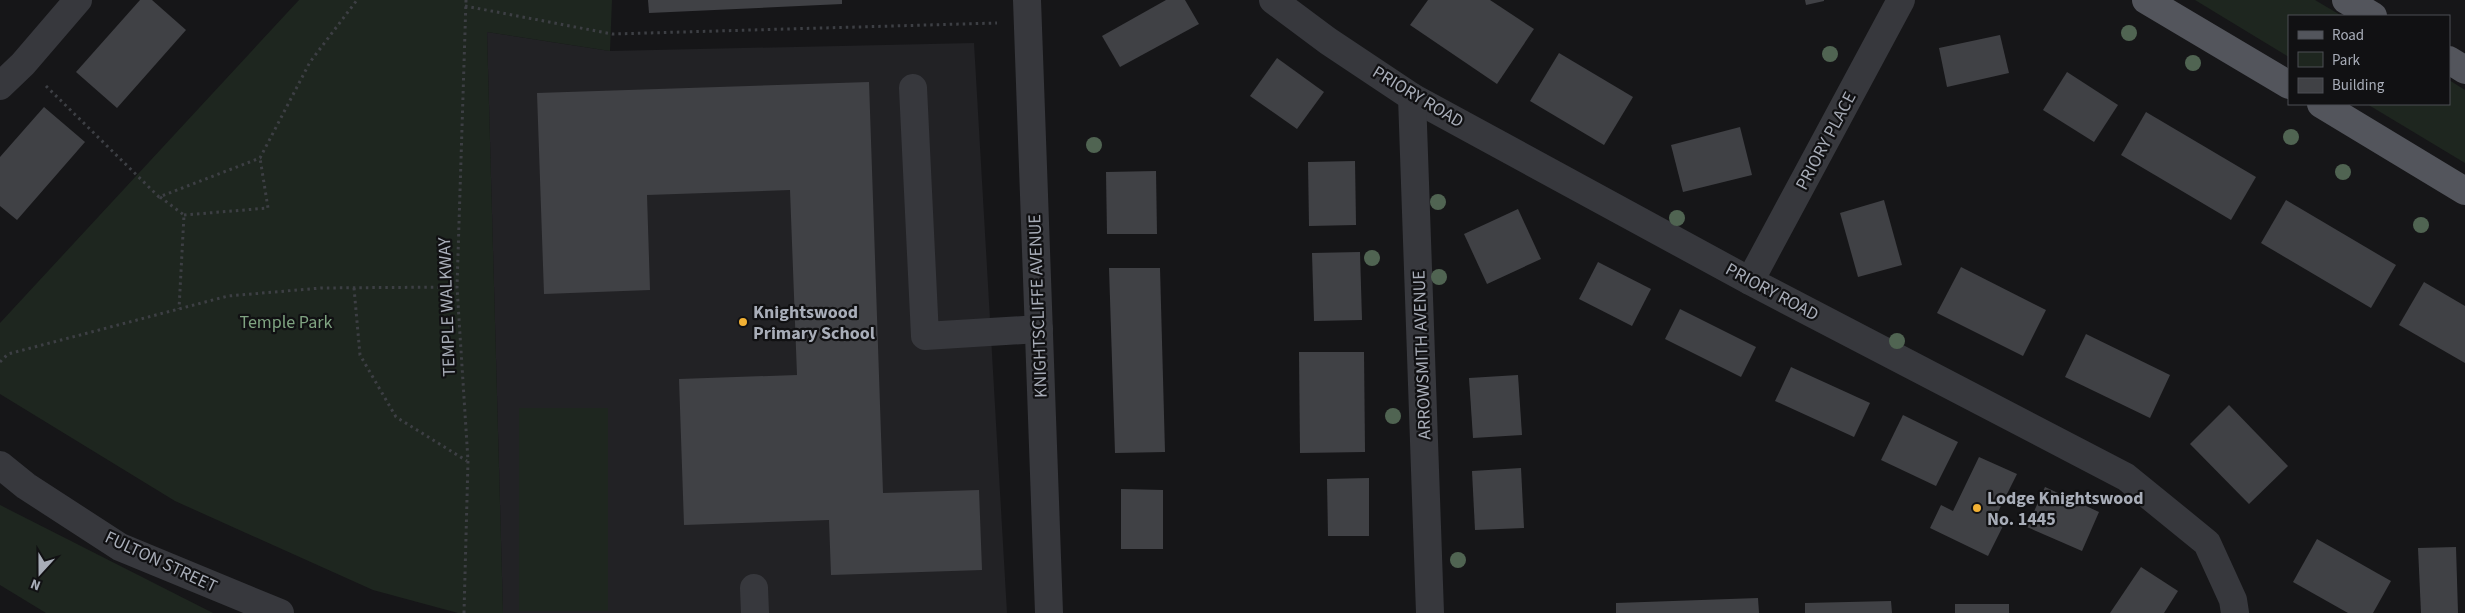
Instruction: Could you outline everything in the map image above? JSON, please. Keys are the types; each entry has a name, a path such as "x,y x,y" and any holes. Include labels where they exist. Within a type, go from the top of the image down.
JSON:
{"main road":[{"path":"2146,0 2288,84"},
{"path":"2346,0 2371,15"},
{"path":"2450,61 2465,70"},
{"path":"2323,105 2465,190"}],"street":[{"path":"0,85 23,64 78,0"},
{"name":"PRIORY ROAD","path":"1273,0 1328,41 1412,96 1750,281 2126,477 2207,543 2233,600 2235,613"},
{"name":"PRIORY PLACE","path":"1750,281 1902,0"},
{"name":"KNIGHTSCLIFFE AVENUE","path":"1027,12 1049,613"},
{"path":"913,88 925,336 1039,329"},
{"name":"ARROWSMITH AVENUE","path":"1412,96 1430,613"},
{"name":"FULTON STREET","path":"0,465 26,486 120,547 280,613"}],"path":[{"path":"23,64 159,197 184,215 268,208 260,158 310,62 357,0"},
{"name":"TEMPLE WALKWAY","path":"464,613 468,461 457,287 466,0"},
{"path":"465,6 612,34 964,23 1027,12"},
{"path":"159,197 260,158"},
{"path":"179,310 184,215"},
{"path":"0,362 8,354 228,296 321,288 457,287"},
{"path":"354,288 360,355 396,418 468,461"}],"shaded area":[{"name":"Knightswood Primary School","path":"487,32 610,51 974,43 1007,613 503,613"}],"green space":[{"name":"Temple Park","path":"299,0 612,0 610,51 487,32 503,613 458,613 373,590 175,501 0,394 0,323"},
{"path":"2195,0 2315,0 2340,15 2288,15 2288,56"},
{"path":"2450,81 2465,90 2465,163 2369,105 2450,105"},
{"path":"519,408 608,408 608,611 519,611"},
{"path":"0,505 213,613 46,613 0,585"}],"building":[{"path":"140,0 152,0 186,30 117,108 76,72"},
{"path":"648,0 842,0 842,4 649,13"},
{"path":"1166,0 1185,0 1199,24 1120,67 1102,36"},
{"path":"1428,0 1490,0 1534,29 1497,84 1410,25"},
{"path":"1805,0 1824,0 1824,1 1806,5"},
{"path":"2000,35 2009,73 1947,87 1939,48"},
{"path":"1559,53 1633,97 1604,145 1530,101"},
{"path":"1277,58 1324,92 1297,129 1250,96"},
{"path":"2067,72 2118,105 2094,142 2043,110"},
{"path":"869,82 883,493 979,490 982,570 831,575 829,520 684,525 679,379 797,375 790,190 647,195 650,290 544,294 537,93"},
{"path":"44,107 85,142 17,220 0,206 0,157"},
{"path":"2146,112 2256,177 2231,220 2121,155"},
{"path":"1740,127 1752,175 1683,192 1671,145"},
{"path":"1355,161 1356,225 1309,226 1308,162"},
{"path":"1156,171 1157,234 1107,234 1106,172"},
{"path":"1884,200 1902,265 1858,277 1840,213"},
{"path":"2286,200 2396,265 2371,308 2261,243"},
{"path":"1518,209 1541,259 1487,284 1464,234"},
{"path":"1360,252 1362,320 1314,321 1312,253"},
{"path":"1598,262 1651,289 1632,326 1579,299"},
{"path":"1961,267 2046,310 2023,356 1937,313"},
{"path":"1109,268 1160,268 1165,452 1115,453"},
{"path":"2424,282 2465,306 2465,363 2399,325"},
{"path":"1680,309 1756,347 1741,377 1665,339"},
{"path":"2086,334 2170,375 2150,418 2065,377"},
{"path":"1299,352 1364,352 1365,452 1300,453"},
{"path":"1791,367 1870,403 1854,437 1775,401"},
{"path":"1518,375 1522,435 1473,438 1469,378"},
{"path":"2229,405 2288,466 2249,504 2190,444"},
{"path":"1903,415 1958,442 1936,486 1881,460"},
{"name":"Lodge Knightswood No. 1445","path":"1979,457 2017,474 1997,514 2007,518 1988,556 1930,528 1941,505 1953,511"},
{"path":"1521,468 1524,528 1475,530 1472,471"},
{"path":"1369,478 1369,536 1328,536 1327,479"},
{"path":"2045,487 2099,512 2082,551 2027,527"},
{"path":"1121,489 1163,490 1163,549 1121,549"},
{"path":"2317,539 2391,581 2373,613 2348,613 2293,582"},
{"path":"2456,547 2458,613 2421,613 2418,548"},
{"path":"2141,567 2178,591 2164,613 2110,613"},
{"path":"1758,598 1759,613 1616,613 1616,603"},
{"path":"1891,601 1892,613 1805,613 1805,603"},
{"path":"1955,604 2009,604 2009,613 1955,613"}],"place":[{"name":"Knightswood Primary School","path":"743,322"},
{"name":"Lodge Knightswood No. 1445","path":"1977,508"}]}
